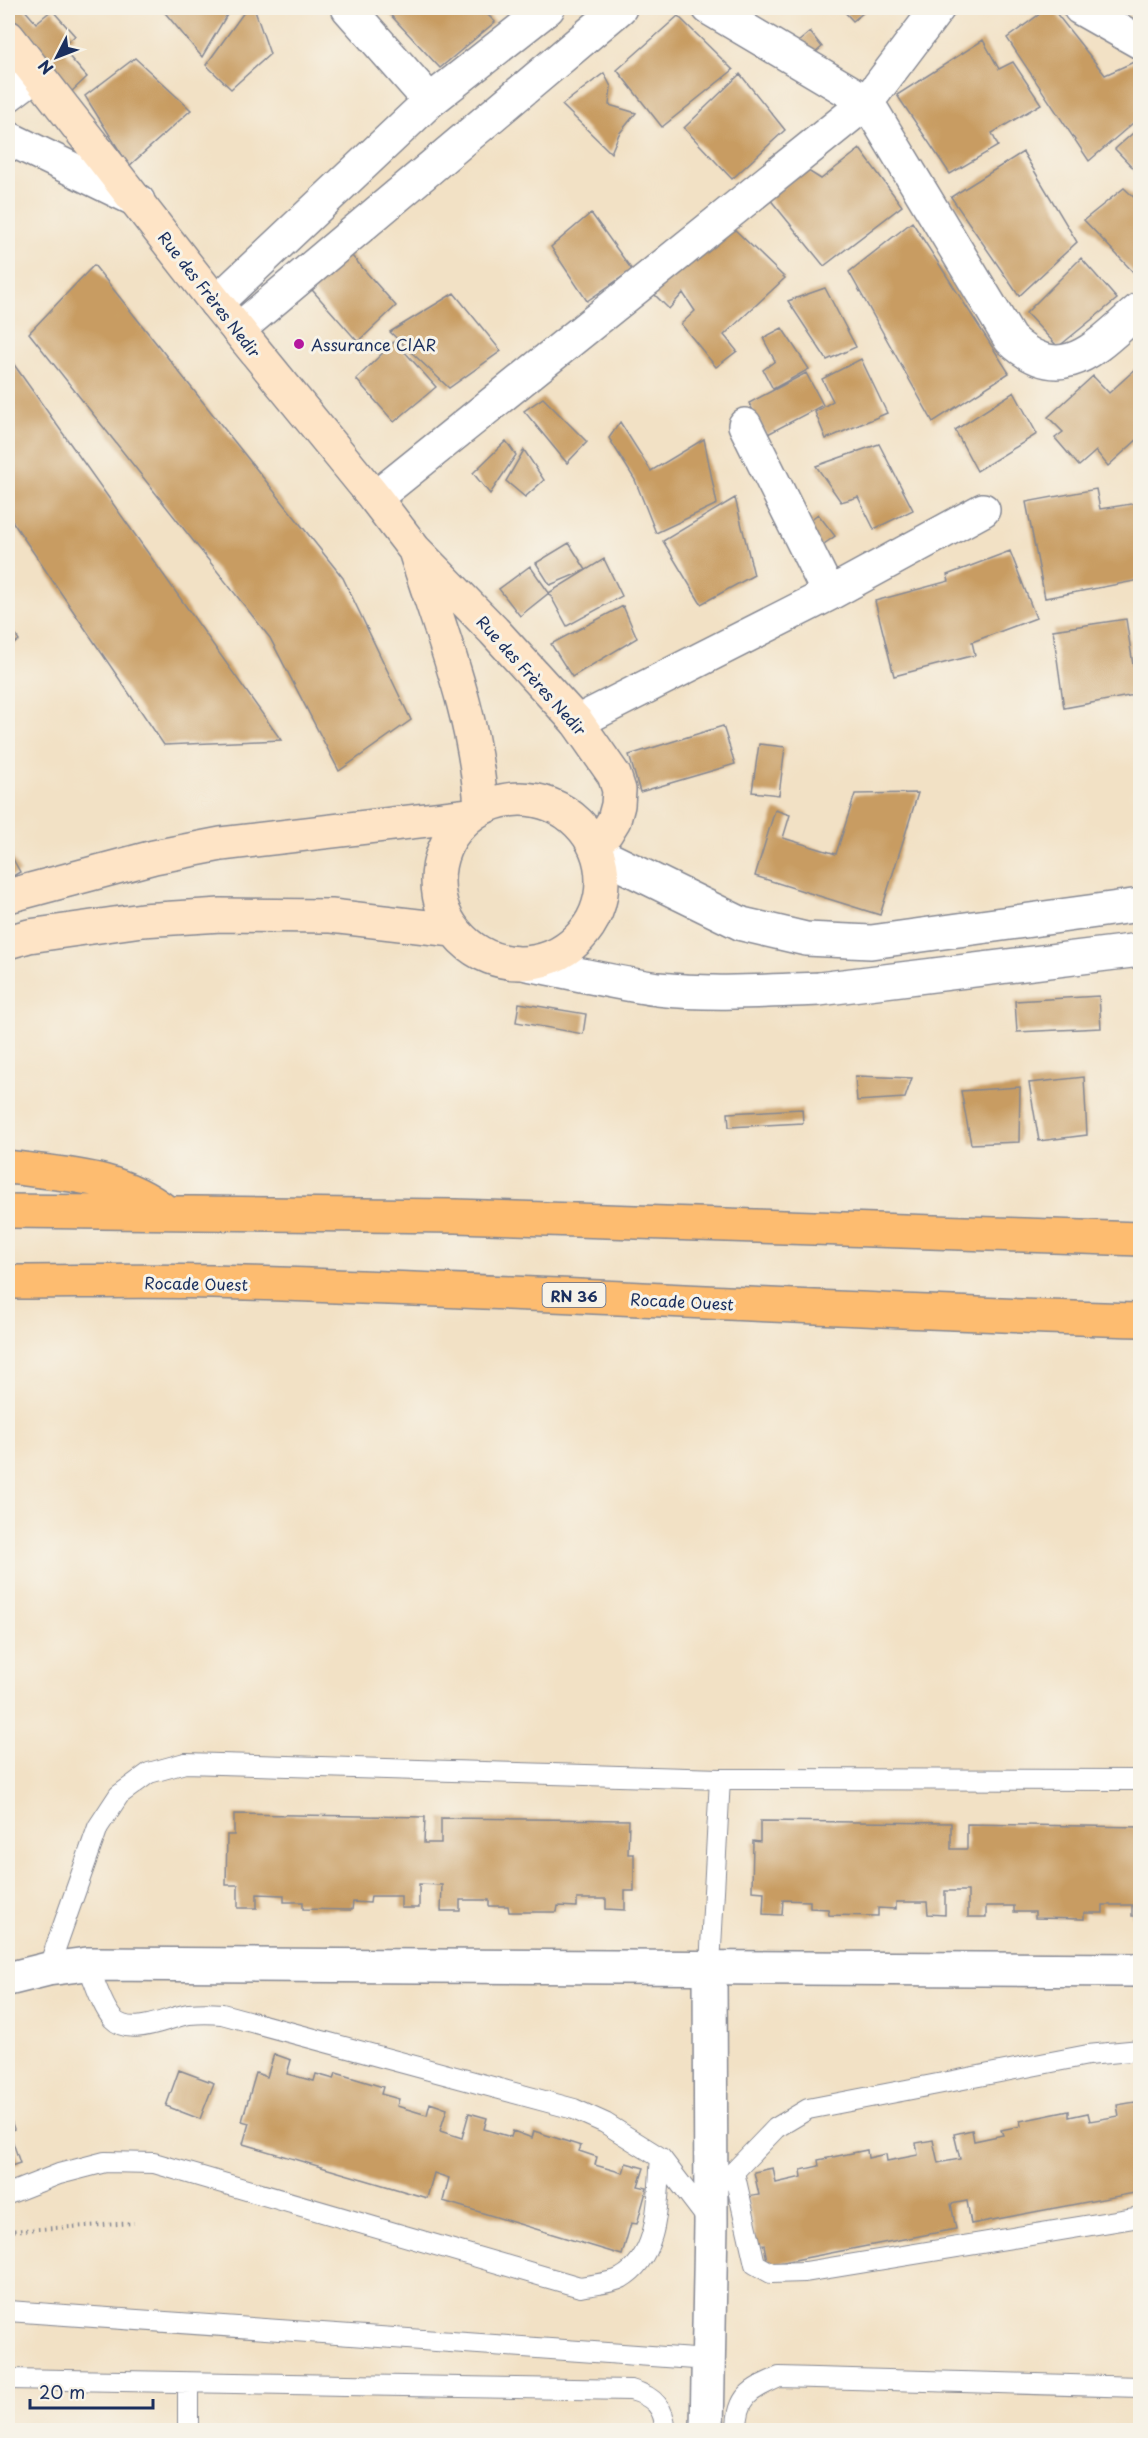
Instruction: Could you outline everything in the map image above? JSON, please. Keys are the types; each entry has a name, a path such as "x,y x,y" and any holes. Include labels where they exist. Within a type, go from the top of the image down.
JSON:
{"highway":[{"path":"8,1167 112,1182 150,1200 166,1212"},
{"path":"8,1211 456,1216 1140,1239"},
{"name":"Rocade Ouest","path":"8,1282 209,1282 505,1292 799,1307 1140,1320"}],"main road":[{"name":"Rue des Frères Nedir","path":"8,37 216,303 414,549 494,631 577,722 614,775 619,790 614,820 596,849"},
{"name":"Rue des Frères Nedir","path":"414,549 462,690 480,784 476,812"},
{"path":"8,896 154,857 221,844 476,812 506,800 532,799 557,807 578,822 596,849 603,879 601,904 590,927 573,946 552,959 527,964 499,962 473,950 453,930 441,907 437,882 441,856 452,834 476,812"},
{"path":"8,942 29,936 142,920 220,915 331,916 453,930"}],"street":[{"path":"348,8 430,101"},
{"path":"216,303 430,101 548,8"},
{"path":"238,330 620,8"},
{"path":"709,8 867,102 1010,339 1026,354 1046,362 1068,362 1087,354 1140,309"},
{"path":"375,498 867,102 938,8"},
{"path":"1080,8 1140,42"},
{"path":"8,95 37,73"},
{"path":"8,138 138,201"},
{"path":"745,425 829,594"},
{"path":"577,722 829,594 983,510"},
{"path":"596,849 742,924 806,939 871,942 1140,905"},
{"path":"527,964 658,988 700,992 819,989 1140,950"},
{"path":"8,1979 48,1969 87,1964 1140,1970"},
{"path":"707,2430 711,2210 710,1966"}],"lane":[{"path":"48,1969 98,1827 119,1795 149,1773 185,1763 720,1779 1140,1780"},
{"path":"710,1966 720,1779"},
{"path":"87,1964 106,2008 114,2020 126,2026 141,2026 188,2014 222,2014 574,2109 614,2128 661,2158 711,2210 734,2172 776,2128 808,2109 1088,2055 1140,2050"},
{"path":"8,2193 59,2174 105,2162 154,2163 580,2287 620,2278 645,2256 653,2230 661,2158"},
{"path":"734,2172 755,2264 771,2273 805,2272 1140,2217"},
{"path":"8,2311 708,2360"},
{"path":"737,2430 737,2419 744,2397 779,2377 1140,2387"},
{"path":"8,2379 631,2390 646,2395 660,2407 665,2421 665,2430"},
{"path":"188,2383 188,2430"}],"path":[{"path":"8,2231 134,2223"}],"building":[{"path":"8,8 23,8 36,23 52,10 75,36 61,47 87,77 69,94 8,24"},
{"path":"161,8 231,8 202,57"},
{"path":"247,8 254,8 270,54 231,89 206,65"},
{"path":"384,8 481,8 495,22 440,68"},
{"path":"841,8 869,8 853,21"},
{"path":"1048,8 1052,8 1105,75 1136,61 1140,67 1140,117 1089,161 1007,38"},
{"path":"678,16 733,70 662,127 617,70"},
{"path":"810,32 822,47 797,68 785,53"},
{"path":"983,40 999,69 1013,62 1041,104 992,133 998,146 950,174 897,95"},
{"path":"135,58 191,110 129,166 85,96"},
{"path":"604,73 611,87 609,105 636,113 619,134 611,153 562,105"},
{"path":"740,74 785,130 732,179 684,128"},
{"path":"1140,127 1140,175 1115,149"},
{"path":"860,149 902,206 824,266 769,198 805,169 821,179"},
{"path":"1023,152 1077,242 1019,296 951,197"},
{"path":"1124,188 1140,203 1140,271 1136,275 1084,220"},
{"path":"591,213 632,270 587,301 551,247"},
{"path":"912,222 1009,373 933,422 849,272"},
{"path":"731,226 785,278 724,335 737,351 716,367 681,324 695,311 683,293 669,309 647,287"},
{"path":"344,247 396,306 358,342 306,283"},
{"path":"1081,258 1117,299 1058,347 1026,313"},
{"path":"94,265 343,578 411,720 339,771 270,638 29,333"},
{"path":"825,288 856,347 827,360 788,301"},
{"path":"454,293 501,351 449,388 390,332"},
{"path":"782,328 809,369 773,389 763,370 775,361 763,338"},
{"path":"395,341 436,387 394,422 356,379"},
{"path":"10,359 281,740 164,745 8,515 8,362"},
{"path":"861,359 887,413 826,439 815,412 833,401 822,379"},
{"path":"1140,365 1140,442 1138,439 1108,466 1096,451 1079,466 1055,438 1063,432 1048,417 1093,376 1109,393"},
{"path":"806,373 823,405 766,435 749,403"},
{"path":"1014,392 1037,434 977,471 955,430"},
{"path":"543,398 587,442 567,463 524,411"},
{"path":"620,422 651,471 704,439 717,504 656,533 635,480 609,438"},
{"path":"506,441 516,455 490,494 473,473"},
{"path":"879,444 913,510 874,529 858,497 841,502 816,466"},
{"path":"524,450 544,480 525,497 506,481"},
{"path":"1096,489 1100,509 1137,503 1140,519 1140,580 1045,598 1026,502"},
{"path":"735,498 754,575 701,604 663,541"},
{"path":"818,514 835,536 817,549 801,527"},
{"path":"569,543 586,570 550,585 536,563"},
{"path":"1010,551 1036,618 972,642 975,655 894,676 875,601 949,581 947,575"},
{"path":"604,559 622,596 567,626 549,593"},
{"path":"530,566 549,593 520,616 499,589"},
{"path":"623,606 637,638 572,677 551,644"},
{"path":"1126,619 1133,665 1140,664 1140,694 1064,708 1053,630"},
{"path":"8,623 19,640 8,648"},
{"path":"723,726 735,764 640,792 629,755"},
{"path":"759,744 785,747 779,795 752,792"},
{"path":"918,793 880,915 755,876 775,810 790,815 783,838 836,854 855,794"},
{"path":"8,850 20,872 8,879"},
{"path":"1099,996 1101,1028 1017,1032 1015,1001"},
{"path":"519,1003 586,1014 583,1034 516,1022"},
{"path":"855,1076 912,1078 905,1098 857,1101"},
{"path":"1084,1077 1087,1135 1039,1141 1029,1083"},
{"path":"1020,1087 1019,1142 971,1144 961,1091"},
{"path":"802,1109 803,1123 729,1127 728,1113"},
{"path":"234,1814 425,1817 424,1843 441,1843 441,1818 629,1820 628,1854 634,1854 634,1891 625,1891 625,1910 606,1909 606,1899 577,1899 577,1907 558,1906 557,1912 509,1912 508,1906 489,1906 489,1900 460,1900 460,1911 441,1911 442,1885 419,1884 419,1908 401,1908 401,1896 371,1896 370,1903 353,1902 352,1910 303,1909 303,1902 284,1902 284,1895 257,1894 257,1908 238,1908 238,1885 226,1885 227,1835 234,1835"},
{"path":"760,1821 951,1823 951,1849 967,1849 967,1824 1140,1827 1140,1916 1132,1916 1132,1905 1103,1905 1103,1913 1084,1913 1084,1919 1035,1918 1035,1912 1014,1912 1014,1906 986,1906 986,1917 968,1917 968,1891 945,1891 945,1915 928,1914 927,1902 896,1902 896,1909 878,1908 878,1916 829,1915 828,1909 810,1908 810,1901 783,1900 782,1915 763,1914 764,1892 752,1891 753,1841 760,1842"},
{"path":"274,2054 291,2060 287,2074 314,2081 316,2074 334,2079 336,2073 383,2087 381,2094 399,2099 397,2106 427,2115 430,2103 447,2109 440,2131 462,2138 469,2113 487,2118 484,2129 511,2137 513,2131 532,2138 534,2131 581,2146 579,2151 597,2157 595,2165 623,2173 626,2163 644,2168 638,2186 647,2188 637,2224 631,2223 622,2255 443,2201 449,2178 434,2173 427,2198 243,2144 249,2123 242,2121 256,2073 267,2077"},
{"path":"179,2070 214,2083 200,2119 166,2106"},
{"path":"1135,2102 1140,2120 1140,2192 971,2224 967,2201 951,2204 956,2229 768,2265 764,2245 757,2246 747,2197 759,2195 754,2172 773,2168 776,2183 802,2177 801,2170 819,2166 818,2160 867,2150 868,2158 886,2154 887,2161 918,2155 916,2143 933,2140 938,2163 960,2159 954,2134 972,2130 974,2141 1003,2135 1001,2130 1021,2126 1020,2121 1069,2111 1069,2117 1088,2113 1090,2121 1119,2116 1117,2105"},
{"path":"8,2112 14,2129 9,2131 20,2163 8,2167"}],"place":[{"name":"Assurance CIAR","path":"299,344"}]}
